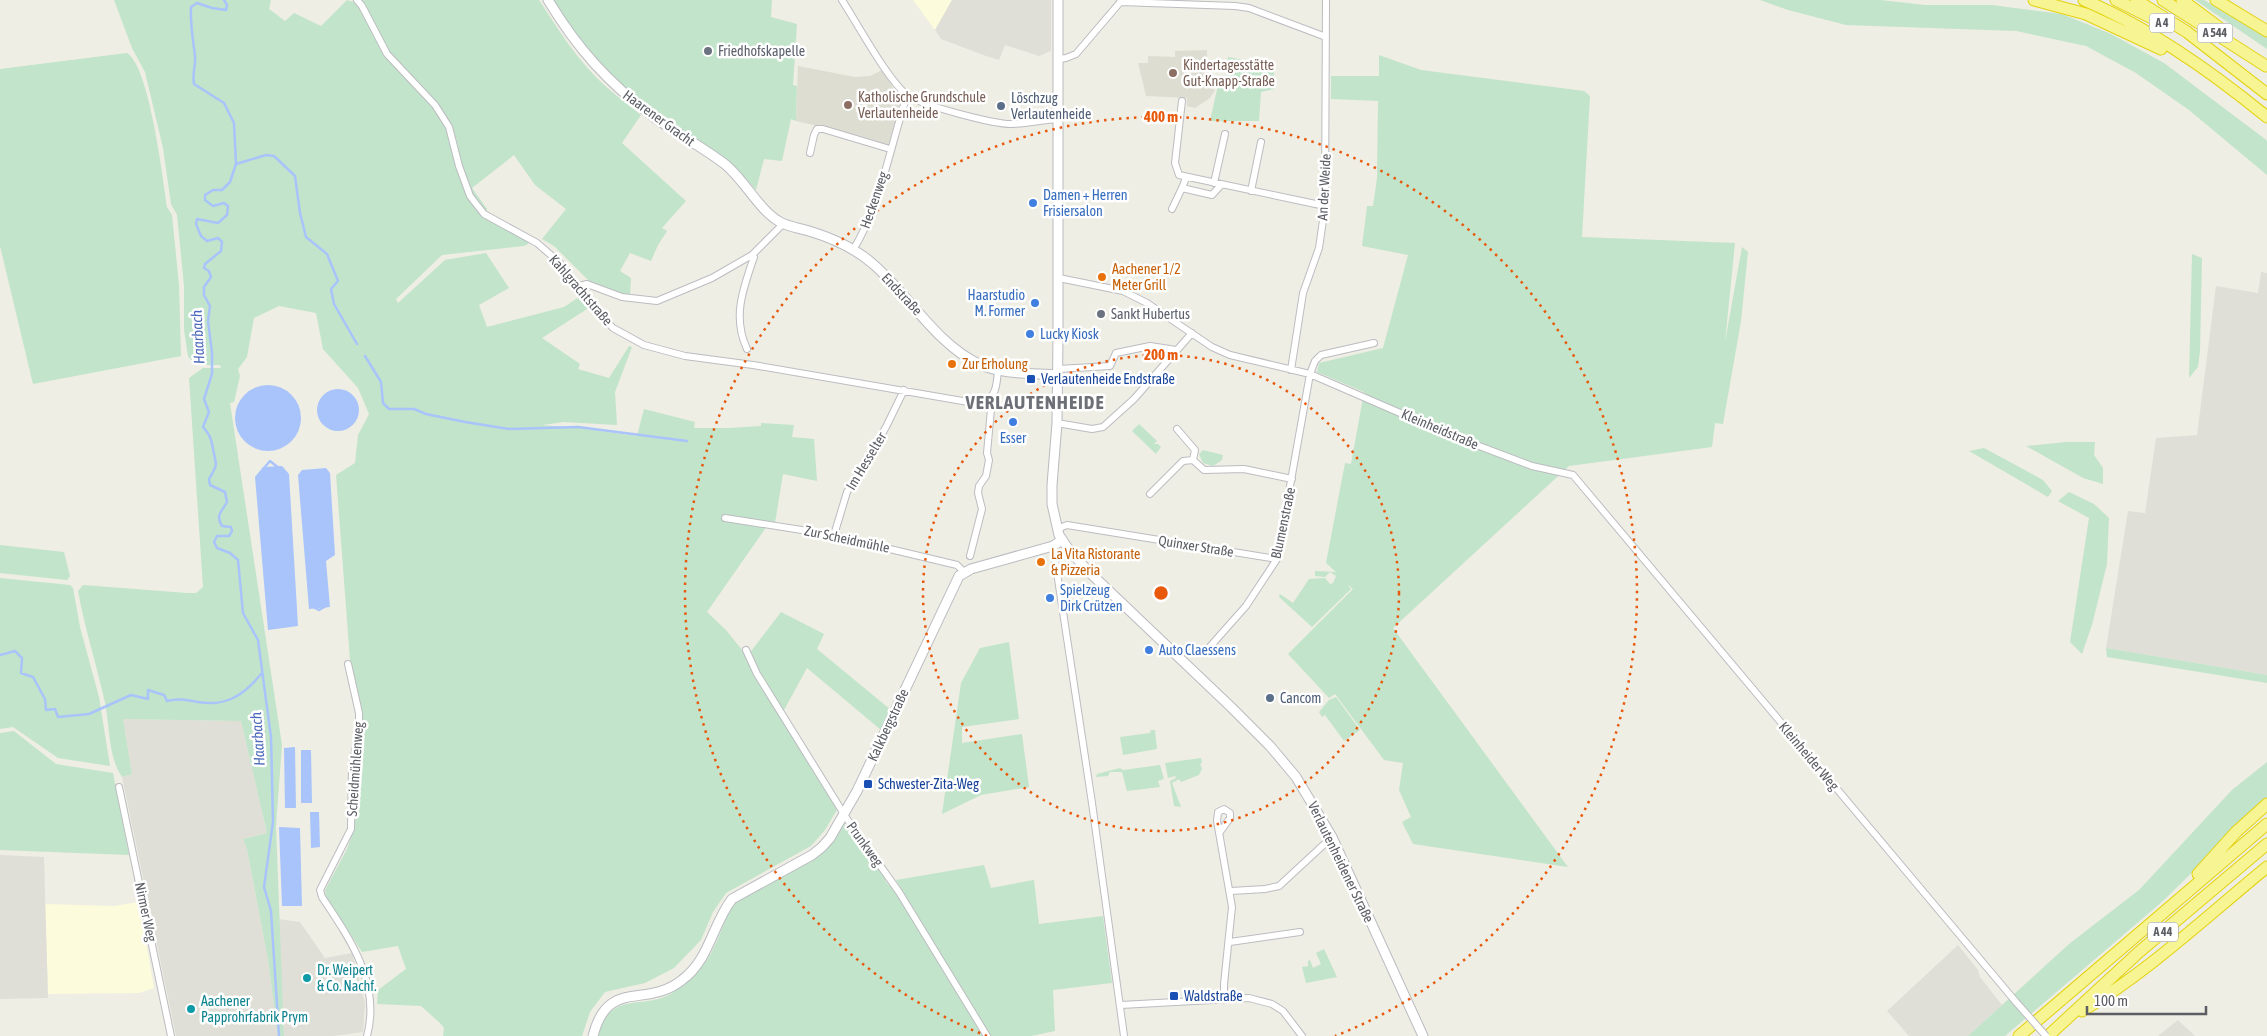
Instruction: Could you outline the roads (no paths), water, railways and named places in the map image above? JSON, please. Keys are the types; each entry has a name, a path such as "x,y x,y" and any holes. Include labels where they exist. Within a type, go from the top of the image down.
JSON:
{"highway":[{"path":"2034,0 2073,9 2102,20 2203,69"},
{"path":"2084,0 2150,34 2203,69 2267,117"},
{"name":"A 4","path":"2116,0 2206,48 2267,94"},
{"name":"A 544","path":"2136,0 2172,22 2206,48"},
{"name":"A 544","path":"2163,0 2267,66"},
{"name":"A 4","path":"2182,0 2267,66"},
{"path":"2216,0 2267,31"},
{"path":"2224,0 2256,24"},
{"path":"2168,907 2236,832 2267,804"},
{"name":"A 44","path":"2018,1036 2267,824"},
{"name":"A 44","path":"2047,1036 2139,952 2267,844"},
{"path":"2061,1023 2102,999 2154,960 2267,866"}],"main road":[{"name":"Haarener Gracht","path":"548,0 568,34 600,71 653,116 727,166 775,219 783,224"},
{"name":"Verlautenheidener Straße","path":"1058,0 1058,372 1057,423 1052,485 1052,504 1057,529 1062,540 1087,570 1270,746 1307,794 1332,836 1423,1036"},
{"name":"Endstraße","path":"783,224 835,240 853,250 886,276 942,336 960,352 980,365 998,370 1058,372"},
{"path":"964,572 1053,546 1062,540"},
{"name":"Kalkbergstraße","path":"593,1036 598,1017 612,1002 621,998 666,990 682,980 703,957 725,908 732,900 822,847 844,815 956,581 964,572"}],"street":[{"name":"Kahlgrachtstraße","path":"357,0 387,54 436,105 449,127 459,166 470,196 484,214 537,243 559,262 579,286 592,306 613,328 628,338 658,350 976,403 987,402"},
{"path":"842,0 891,76 907,95 927,103 998,123 1012,124 1059,118"},
{"name":"An der Weide","path":"1291,370 1303,293 1319,248 1326,206 1326,0"},
{"path":"1059,58 1066,58 1076,54 1121,1 1249,8 1326,37"},
{"name":"Heckenweg","path":"853,250 862,236 907,95"},
{"path":"1182,101 1175,163 1179,176 1326,206"},
{"path":"810,153 817,129 823,129 890,149"},
{"path":"1182,188 1212,195 1217,184 1224,134"},
{"path":"1251,191 1261,142"},
{"path":"1172,209 1186,178"},
{"path":"579,286 587,284 622,297 656,301 712,278 752,255 783,224"},
{"path":"747,349 741,336 739,309 754,257 752,255"},
{"name":"Kleinheidstraße","path":"1059,278 1122,291 1146,303 1230,355 1310,374 1458,438 1532,466 1573,475"},
{"path":"1057,423 1092,429 1103,427 1134,400 1192,333"},
{"path":"1310,374 1315,361 1321,355 1374,343"},
{"path":"1058,372 1110,366 1116,353 1150,346 1176,350"},
{"path":"970,556 982,509 978,493 979,486 986,476 989,460 987,453 991,409 987,402 993,395 998,370"},
{"name":"Blumenstraße","path":"1207,650 1246,606 1277,559 1310,374"},
{"name":"Im Hesselter","path":"834,535 847,492 886,427 904,390"},
{"path":"1177,429 1195,450 1193,460"},
{"path":"1150,494 1183,461 1193,460 1204,470 1244,469 1292,479"},
{"name":"Kleinheider Weg","path":"1573,475 2016,1002 2047,1036"},
{"name":"Zur Scheidmühle","path":"725,518 834,535 957,565 964,572"},
{"name":"Quinxer Straße","path":"1057,529 1067,525 1277,559"},
{"path":"1053,546 1124,1036"},
{"name":"Prunkweg","path":"746,650 757,674 844,815 899,892 987,1036"},
{"name":"Scheidmühlenweg","path":"348,664 359,713 359,730 352,768 351,829 320,890 322,897 358,953 371,1002 371,1022 367,1036"},
{"name":"Nirmer Weg","path":"119,787 171,1036"},
{"path":"1220,832 1231,891 1232,907 1224,999"},
{"path":"1231,891 1279,886 1332,836"},
{"path":"1230,942 1300,932"},
{"path":"1121,1005 1249,998 1272,1004 1283,1011 1302,1036"}],"water":[{"path":"268,385 281,388 291,395 298,405 301,418 298,431 291,441 281,448 268,451 255,448 245,441 238,431 235,418 238,405 245,395 255,388"},
{"path":"338,389 353,395 359,410 353,425 338,431 323,425 317,410 323,395"},
{"path":"282,466 289,474 298,626 268,630 255,477 263,467"},
{"path":"326,468 330,473 335,555 326,561 330,607 309,609 298,475 302,470"},
{"path":"295,747 296,808 285,808 284,748"},
{"path":"301,750 311,750 312,803 301,803"},
{"path":"310,812 319,812 320,847 311,848"},
{"path":"279,827 300,828 302,906 282,906"}],"waterway":[{"name":"Haarbach","path":"224,0 227,5 226,10 197,3 191,7 195,60 194,84 224,103 234,123 236,164 230,182 222,190 213,190 205,195 205,200 213,206 224,203 228,206 227,215 218,223 197,219 196,224 201,236 207,241 218,238 222,242 221,251 205,264 204,268 209,271 211,277 204,287 204,295 210,306 208,321 212,353 212,374 204,399 209,412 203,427 211,439 216,461 209,479 210,485 225,492 227,502 220,513 219,519 222,526 231,527 232,531 229,536 217,536 214,542 217,548 230,553 238,560 243,613 258,640 271,737 273,822 264,887 271,911 279,1036"},
{"path":"236,164 266,155 274,156 295,176 300,213 306,237 327,254 338,281 331,289 334,304 357,344"},
{"path":"365,356 381,382 383,403 389,409 414,409 426,414 509,429 578,427 687,441"},
{"path":"264,468 270,461 280,469"},
{"path":"315,608 319,610 326,606"},
{"path":"0,655 15,651 22,658 21,673 33,677 45,699 46,710 55,709 58,717 89,714 131,695 148,699 148,690 164,695 167,701 179,699 217,703 234,698 248,688 261,674"}],"place":[{"name":"Friedhofskapelle","path":"708,51"},
{"name":"Kindertagesstätte Gut-Knapp-Straße","path":"1173,73"},
{"name":"Katholische Grundschule Verlautenheide","path":"848,105"},
{"name":"Löschzug Verlautenheide","path":"1001,106"},
{"name":"Damen + Herren Frisiersalon","path":"1033,203"},
{"name":"Aachener 1/2 Meter Grill","path":"1102,277"},
{"name":"Haarstudio M. Former","path":"1035,303"},
{"name":"Sankt Hubertus","path":"1101,314"},
{"name":"Lucky Kiosk","path":"1030,334"},
{"name":"Zur Erholung","path":"952,364"},
{"name":"Verlautenheide Endstraße","path":"1031,379"},
{"name":"Esser","path":"1013,422"},
{"name":"La Vita Ristorante & Pizzeria","path":"1041,562"},
{"name":"Spielzeug Dirk Crützen","path":"1050,598"},
{"name":"Auto Claessens","path":"1149,650"},
{"name":"Cancom","path":"1270,698"},
{"name":"Schwester-Zita-Weg","path":"868,784"},
{"name":"Dr. Weipert & Co. Nachf.","path":"307,978"},
{"name":"Waldstraße","path":"1174,996"},
{"name":"Aachener Papprohrfabrik Prym","path":"191,1009"}],"district":[{"name":"VERLAUTENHEIDE","path":"1035,402"}]}
